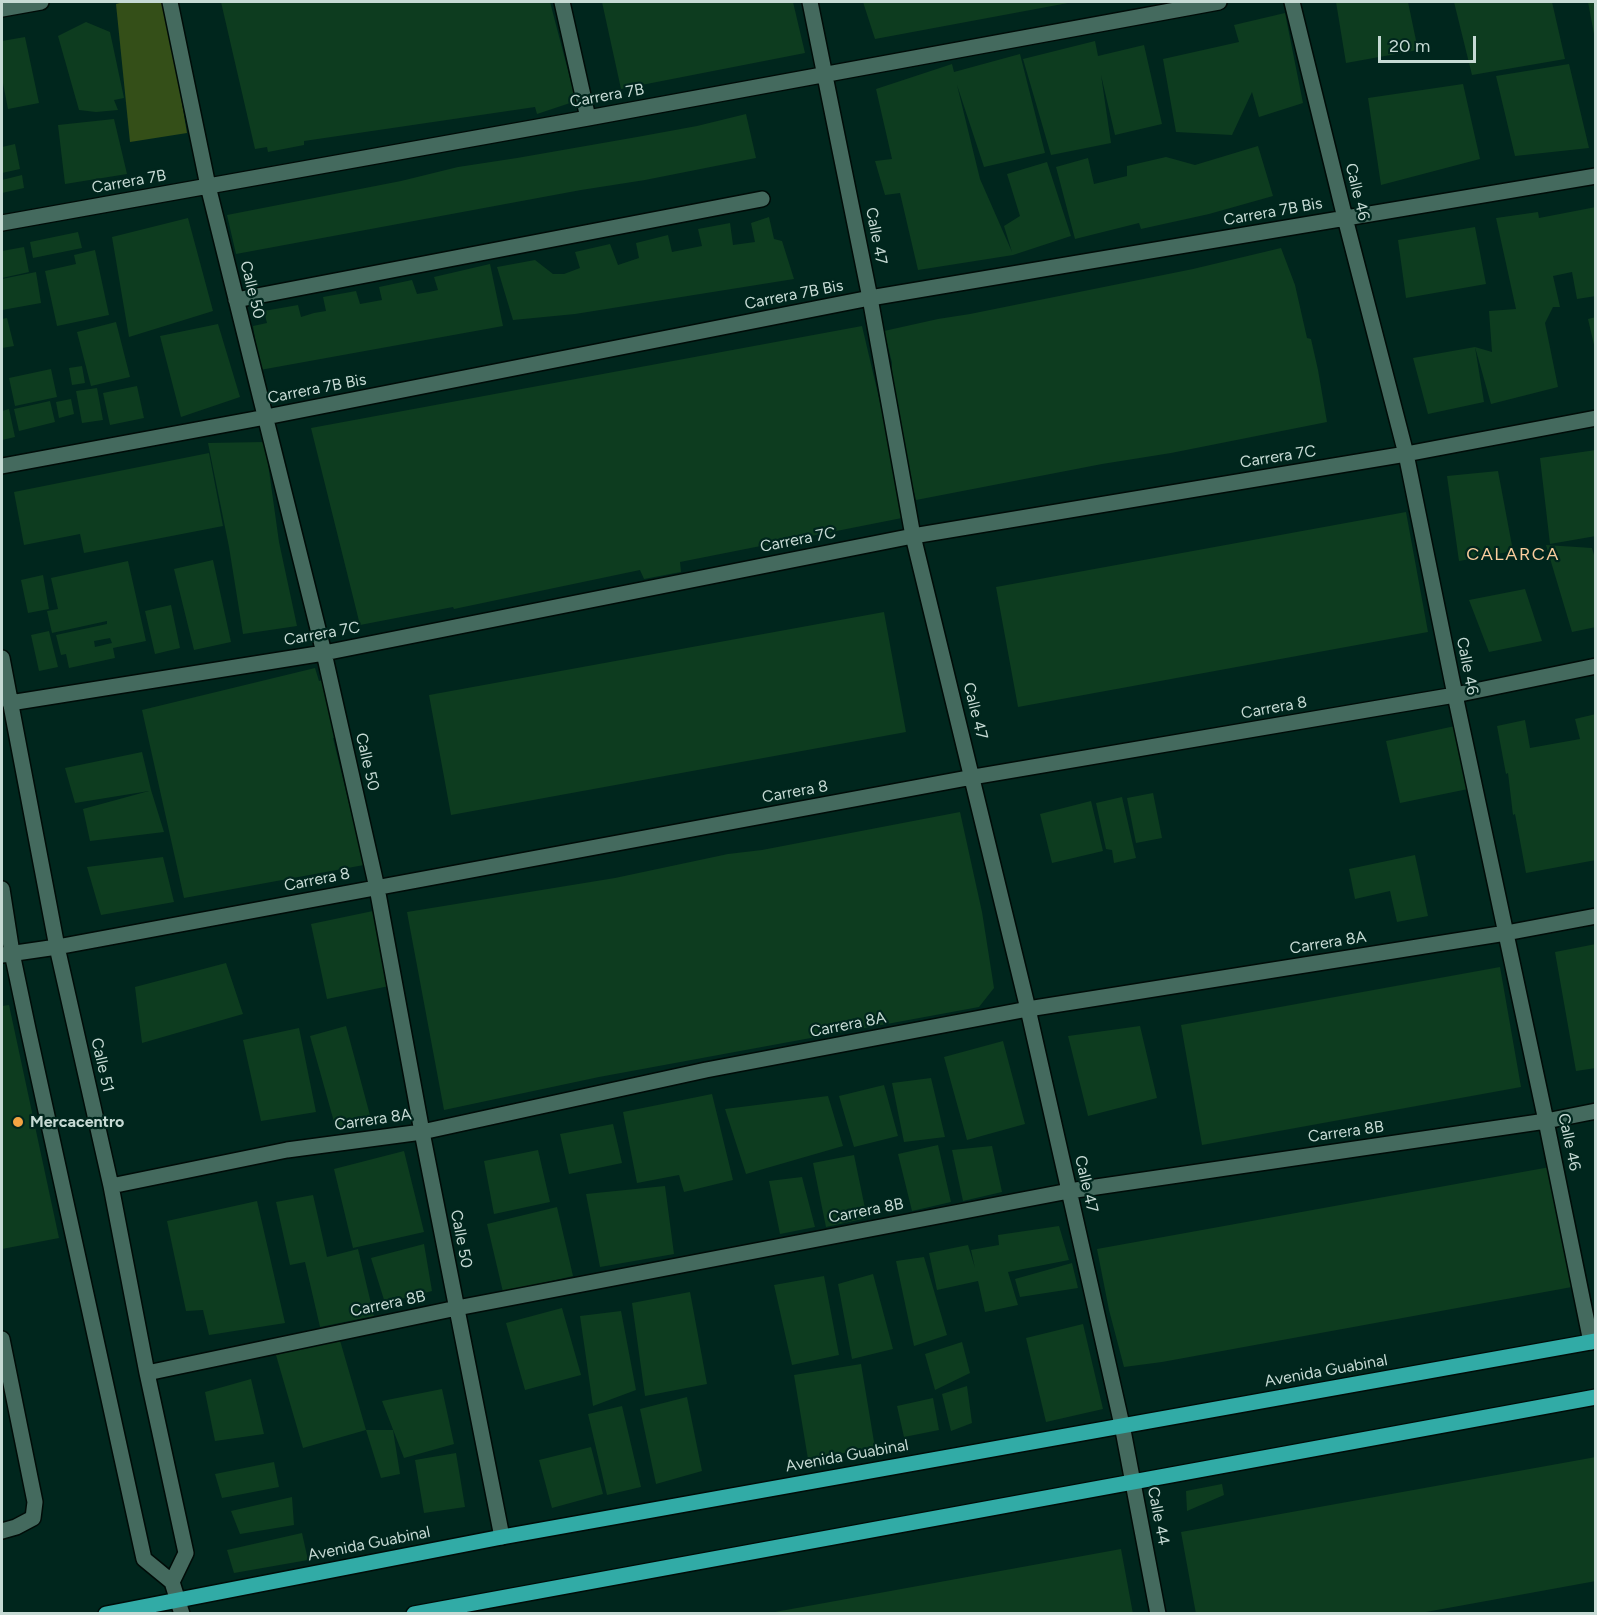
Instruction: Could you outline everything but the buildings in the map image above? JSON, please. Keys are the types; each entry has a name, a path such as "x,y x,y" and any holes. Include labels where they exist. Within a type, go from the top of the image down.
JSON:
{"main road":[{"name":"Avenida Guabinal","path":"106,1614 180,1607 502,1537 1593,1342"},
{"path":"414,1614 1596,1397"}],"street":[{"path":"2,9 41,2"},
{"name":"Calle 50","path":"170,2 208,186 324,652 377,888 422,1132 502,1537"},
{"path":"562,2 588,118"},
{"name":"Calle 47","path":"810,2 870,298 914,536 1028,1009 1122,1425"},
{"name":"Carrera 7B","path":"2,223 1219,2"},
{"name":"Calle 46","path":"1292,2 1406,454 1593,1342"},
{"name":"Carrera 7B Bis","path":"2,466 266,417 870,298 1596,176"},
{"path":"236,300 762,199"},
{"name":"Carrera 7C","path":"10,704 324,652 914,536 1406,454 1596,418"},
{"name":"Calle 51","path":"2,658 57,947 111,1186 147,1373 186,1553 172,1582"},
{"name":"Carrera 8","path":"7,954 57,947 972,777 1455,695 1596,666"},
{"path":"2,889 7,954 144,1559 172,1582 180,1607"},
{"name":"Carrera 8A","path":"111,1186 287,1150 422,1132 706,1070 1028,1009 1506,933 1596,916"},
{"name":"Carrera 8B","path":"147,1373 457,1308 1069,1191 1546,1121 1596,1111"},
{"path":"2,1339 35,1502 33,1518 16,1527 2,1530"},
{"name":"Calle 44","path":"1122,1425 1158,1614"}],"green space":[{"path":"165,2 187,133 130,142 116,4"}],"place":[{"name":"Mercacentro","path":"18,1122"}],"district":[{"name":"CALARCA","path":"1513,555"}]}
